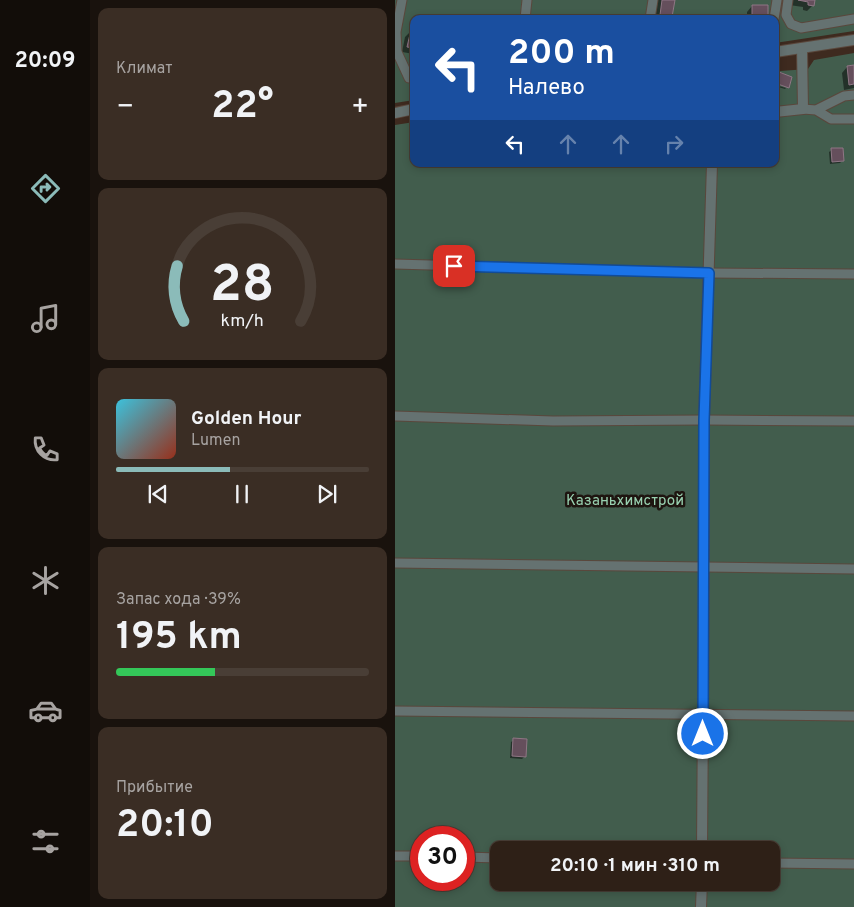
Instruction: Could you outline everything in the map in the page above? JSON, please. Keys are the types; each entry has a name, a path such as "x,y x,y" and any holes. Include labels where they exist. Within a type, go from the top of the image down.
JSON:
{"street":[{"path":"779,51 854,40"},
{"path":"779,112 803,109 802,48"},
{"path":"395,113 410,111"},
{"path":"702,841 704,420 712,167"},
{"path":"701,907 702,891"}],"lane":[{"path":"402,0 397,32 397,52 410,78"},
{"path":"525,15 527,0"},
{"path":"651,15 653,0"},
{"path":"775,15 777,0"},
{"path":"789,0 786,15 791,24 801,28 854,19"},
{"path":"816,110 844,96 854,95"},
{"path":"803,109 816,110 831,119 854,119"},
{"path":"395,264 709,273 854,274"},
{"path":"395,416 553,422 854,421"},
{"path":"395,563 854,569"},
{"path":"395,711 854,716"},
{"path":"395,856 410,856"},
{"path":"475,857 490,858"},
{"path":"780,863 854,864"}],"green space":[{"path":"395,0 854,0 854,31 779,42 779,15 410,15 410,101 395,103"},
{"name":"Казаньхимстрой","path":"854,53 854,907 395,907 395,125 410,123 410,167 779,167 779,69 780,71 808,69 814,60"}],"building":[{"path":"662,0 675,0 672,15 660,15"},
{"path":"798,0 815,0 814,6 808,5 808,2"},
{"path":"752,5 768,5 768,15 752,15"},
{"path":"410,34 410,47 407,47"},
{"path":"854,65 854,84 849,85 847,66"},
{"path":"779,72 792,77 789,88 779,84"},
{"path":"831,148 843,148 844,161 832,162"},
{"path":"513,738 527,739 526,757 512,756"}],"route":[{"path":"454,266 709,273 704,420 703,734"}]}
